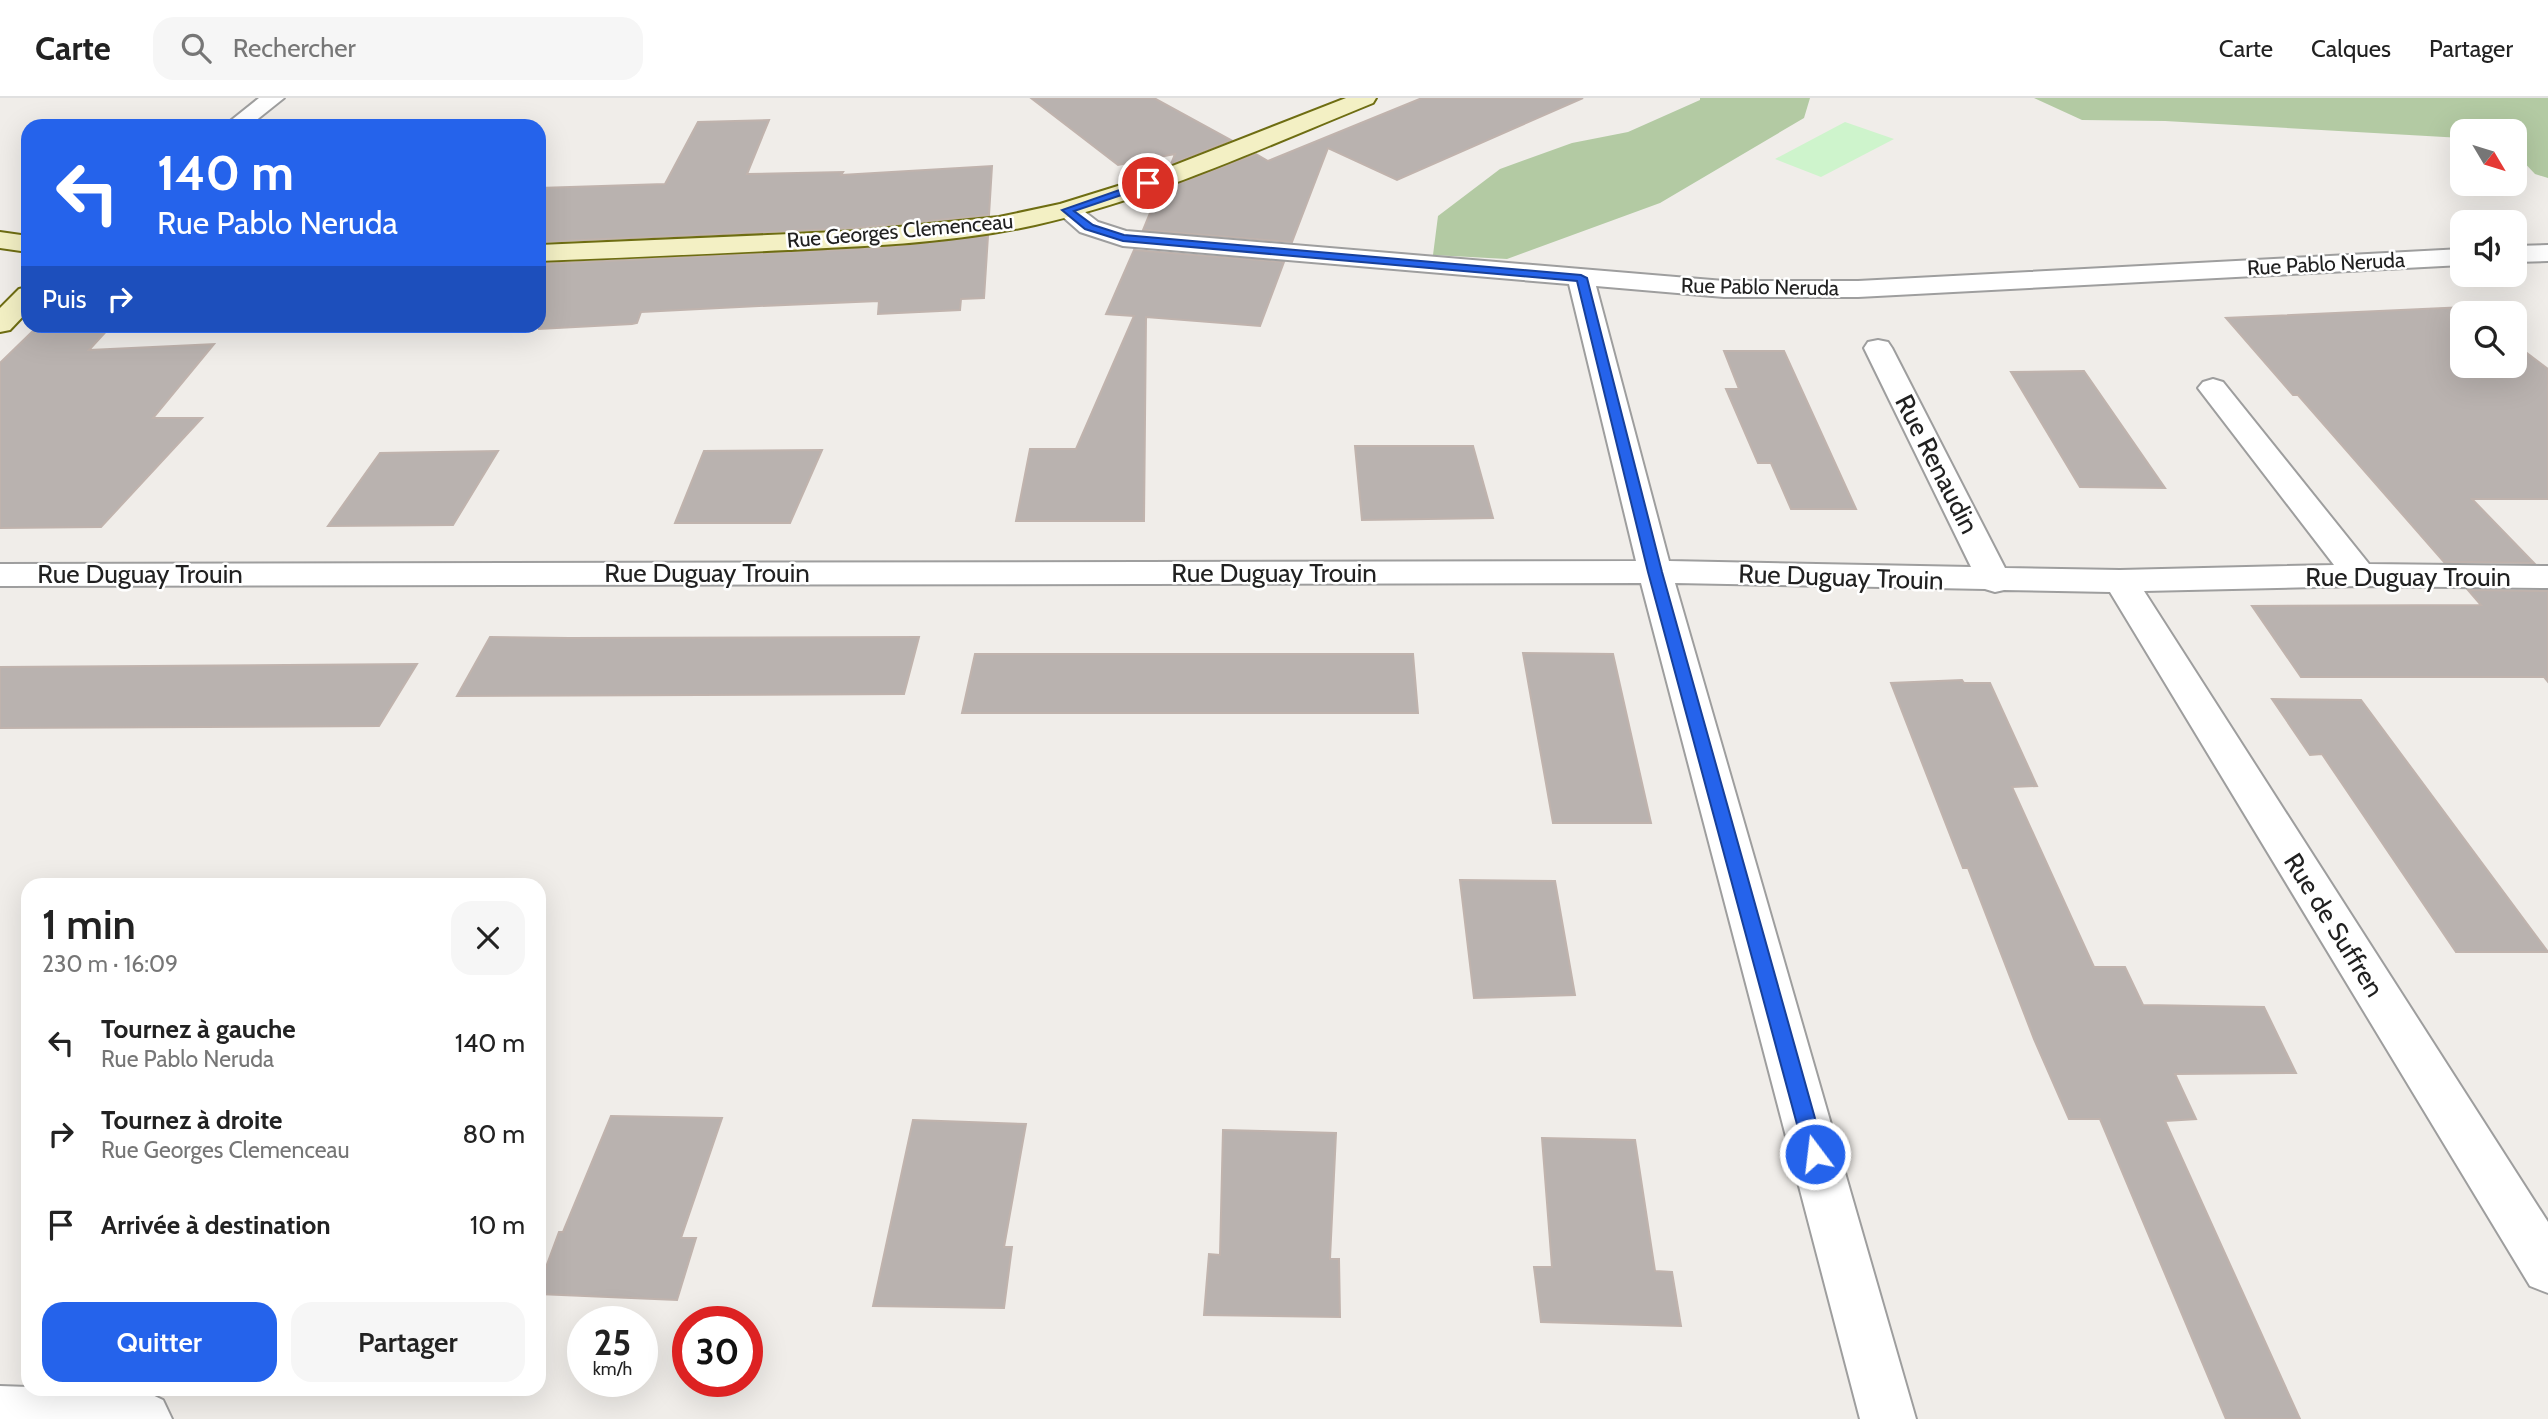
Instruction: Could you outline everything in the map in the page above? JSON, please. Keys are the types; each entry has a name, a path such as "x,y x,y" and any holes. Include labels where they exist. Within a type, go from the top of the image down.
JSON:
{"main road":[{"name":"Rue Georges Clemenceau","path":"546,253 846,239 960,229 1067,210 1148,183 1365,98"},
{"path":"0,240 21,243"},
{"path":"0,324 21,302"}],"street":[{"path":"244,119 273,98"},
{"name":"Rue Pablo Neruda","path":"1067,210 1089,227 1123,238 1724,289 1858,289 2450,258"},
{"path":"2527,254 2548,253"},
{"path":"1581,278 1655,572 1888,1419"},
{"name":"Rue Renaudin","path":"1878,348 1995,581"},
{"path":"2213,388 2360,575"},
{"name":"Rue Duguay Trouin","path":"0,575 1655,572 2120,582 2360,575 2548,577"},
{"name":"Rue de Suffren","path":"2120,582 2548,1268"},
{"path":"0,1414 144,1419"}],"green space":[{"path":"1700,98 1810,98 1804,118 1660,203 1507,259 1433,255 1438,216 1500,169 1572,143 1628,132"},
{"path":"2034,98 2548,98 2548,178 2535,174 2527,166 2527,119 2450,119 2450,137 2165,121 2082,120"},
{"path":"1845,122 1894,139 1821,177 1775,159"}],"building":[{"path":"1031,98 1154,98 1231,140 1171,164 1175,154 1118,165"},
{"path":"1422,98 1583,98 1397,180 1328,148 1292,242 1143,230 1159,191 1256,154 1268,161"},
{"path":"769,120 747,174 843,172 841,175 992,166 989,215 858,228 546,242 546,188 665,184 698,122"},
{"path":"988,236 984,298 961,299 960,310 878,314 879,301 759,306 641,312 637,323 632,324 546,329 546,264 881,248"},
{"path":"1134,250 1284,262 1260,326 1146,317 1144,521 1016,521 1030,449 1076,449 1134,316 1106,314"},
{"path":"2450,308 2450,378 2527,378 2527,353 2548,369 2548,499 2472,499 2534,563 2444,562 2298,395 2293,395 2226,318"},
{"path":"31,333 105,333 89,350 214,344 153,418 202,418 101,527 0,528 0,363"},
{"path":"1724,351 1784,351 1856,509 1791,509 1771,463 1758,463 1726,389 1739,389"},
{"path":"2084,371 2165,488 2080,487 2011,372"},
{"path":"1355,446 1473,446 1493,518 1362,520"},
{"path":"822,450 790,523 675,523 704,451"},
{"path":"498,451 453,525 328,526 380,453"},
{"path":"2468,590 2548,591 2548,682 2544,677 2301,677 2252,606 2481,605"},
{"path":"490,637 919,637 904,694 457,696"},
{"path":"1523,653 1613,654 1651,823 1553,823"},
{"path":"975,654 1413,654 1418,713 962,713"},
{"path":"417,664 379,726 0,728 0,667"},
{"path":"1962,680 1964,683 1990,683 2037,786 2012,787 2094,967 2125,967 2143,1005 2264,1007 2296,1073 2175,1074 2196,1119 2165,1121 2300,1419 2226,1419 2100,1119 2069,1119 2034,1039 1968,868 1963,868 1891,683"},
{"path":"2272,699 2361,700 2548,952 2456,952 2322,754 2310,755"},
{"path":"1460,880 1555,881 1575,995 1474,998"},
{"path":"611,1116 722,1118 681,1238 696,1238 677,1300 546,1294 546,1267 559,1232 563,1232"},
{"path":"913,1120 1026,1124 1004,1247 1012,1247 1004,1308 873,1306"},
{"path":"1223,1130 1336,1133 1330,1259 1339,1259 1340,1317 1204,1315 1209,1254 1220,1255"},
{"path":"1542,1138 1635,1140 1655,1271 1672,1272 1681,1326 1541,1322 1534,1267 1552,1267"}],"route":[{"path":"1148,183 1067,210 1089,227 1123,238 1581,278 1655,572 1815,1154"}]}
